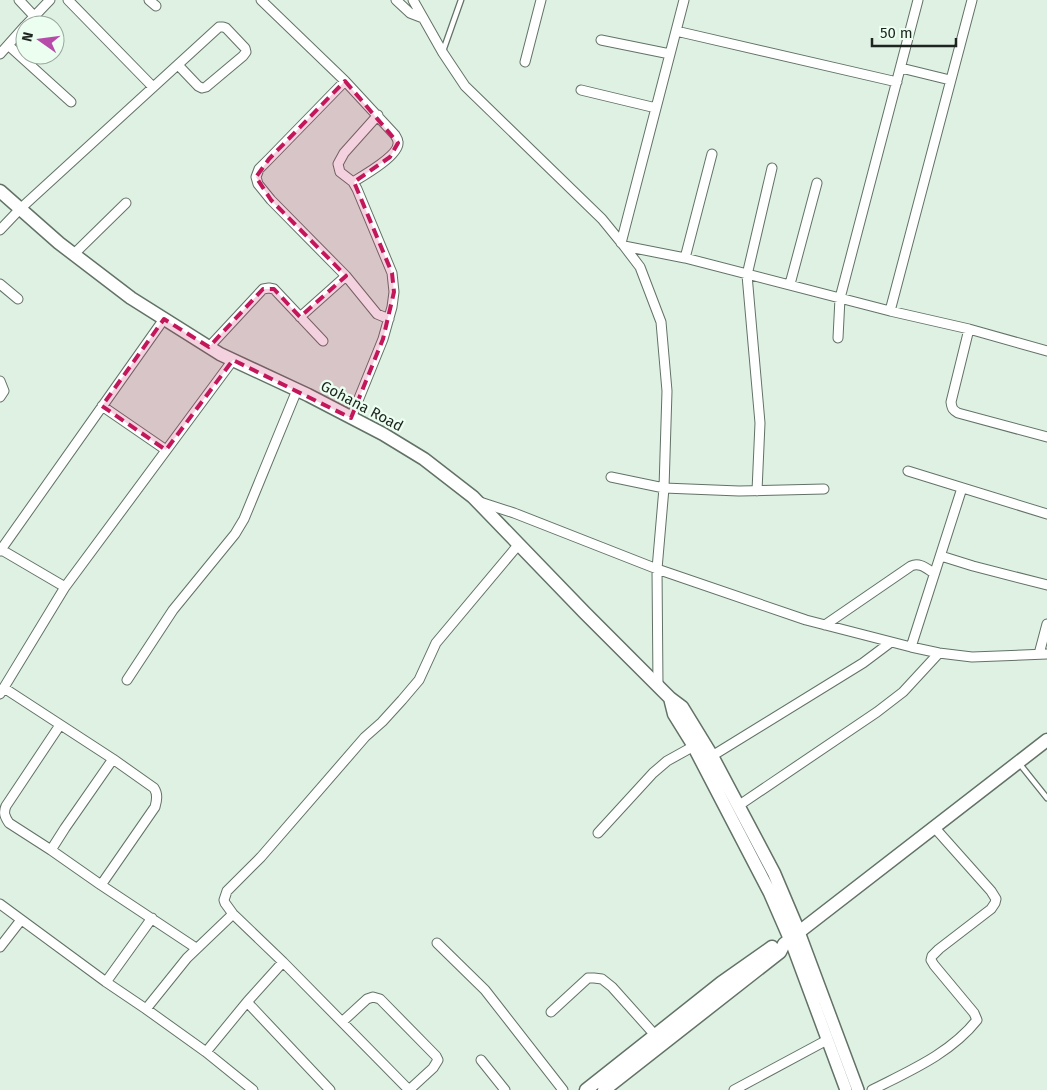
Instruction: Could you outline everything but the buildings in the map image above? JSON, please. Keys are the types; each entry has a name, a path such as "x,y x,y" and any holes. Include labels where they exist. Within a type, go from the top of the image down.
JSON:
{"main road":[{"name":"Gohana Road","path":"0,191 74,254 131,298 220,354 297,390 383,434 424,459 476,501 585,613 682,708 712,756 774,873 791,938"},
{"path":"670,698 674,714 694,746 770,893 791,938"},
{"path":"586,1090 721,983 776,945 791,938 1047,740"},
{"path":"604,1090 780,952 791,938"}],"street":[{"path":"19,0 33,15"},
{"path":"35,15 50,0"},
{"path":"68,0 153,86"},
{"path":"261,0 345,81 395,134 398,143 397,149 390,157 353,182"},
{"path":"396,0 410,13 423,18"},
{"path":"414,0 443,53 465,86 602,220 640,267 661,322 667,391 664,488 657,569 658,685"},
{"path":"525,62 541,0"},
{"path":"622,245 684,0"},
{"path":"838,338 840,298 918,0"},
{"path":"890,311 972,0"},
{"path":"0,230 20,209 219,27 226,28 245,48 246,52 206,87 202,88 178,65"},
{"path":"676,31 897,82"},
{"path":"0,54 15,38"},
{"path":"601,40 670,54"},
{"path":"8,45 72,102"},
{"path":"900,68 950,80"},
{"path":"345,81 259,169 256,177 258,184 271,200 346,276 377,314 389,319"},
{"path":"581,90 656,108"},
{"path":"352,418 383,339 394,292 392,273 353,182 340,172 338,164 344,153 378,115"},
{"path":"685,258 712,154"},
{"path":"757,491 760,423 747,274 772,168"},
{"path":"790,284 817,183"},
{"path":"74,254 126,203"},
{"path":"622,245 685,258 790,284 890,311 969,329 1047,351"},
{"path":"300,317 346,276"},
{"path":"0,284 18,299"},
{"path":"209,347 263,289 269,288 274,289 323,342"},
{"path":"65,587 0,550 164,319"},
{"path":"969,329 951,402 954,411 1047,437"},
{"path":"101,885 155,807 157,792 113,759 2,691 65,587 233,360"},
{"path":"0,381 4,390 0,397"},
{"path":"127,680 173,610 235,534 244,519 297,390"},
{"path":"102,406 166,450"},
{"path":"908,470 1047,514"},
{"path":"611,477 664,488 757,491 824,489"},
{"path":"911,647 962,488"},
{"path":"476,501 514,513 657,569 806,620 911,647 972,657 1043,654 1047,624"},
{"path":"342,1022 367,999 374,997 380,999 438,1060 409,1090 233,914 224,900 227,891 260,857 365,737 382,722 419,680 436,643 519,544"},
{"path":"941,556 1047,586"},
{"path":"825,625 916,564 934,574"},
{"path":"712,756 863,663 890,642"},
{"path":"738,806 903,692 939,653"},
{"path":"60,725 6,806 5,817 9,823 196,948"},
{"path":"598,833 653,772 667,761 694,746"},
{"path":"51,850 64,828 113,759"},
{"path":"872,1090 936,1056 959,1040 977,1020 974,1013 931,960 932,956 940,949 991,909 996,899 934,827"},
{"path":"0,904 206,1052 253,1090"},
{"path":"146,1009 196,948 233,914"},
{"path":"106,982 152,918"},
{"path":"0,947 21,920"},
{"path":"791,938 846,1090"},
{"path":"791,938 858,1090"},
{"path":"437,943 485,990 563,1090"},
{"path":"206,1052 283,962"},
{"path":"551,1012 588,978 602,979 612,987 655,1035"},
{"path":"247,1002 330,1090"},
{"path":"734,1090 827,1040"},
{"path":"481,1060 505,1090"}],"lane":[{"path":"443,53 461,0"},
{"path":"1018,762 1047,798"}],"highlighted area":[{"path":"345,81 398,143 390,157 354,182 392,273 394,292 383,339 351,418 233,360 166,450 102,406 164,319 209,347 263,289 274,289 300,317 346,276 271,200 256,177 269,159"}]}
